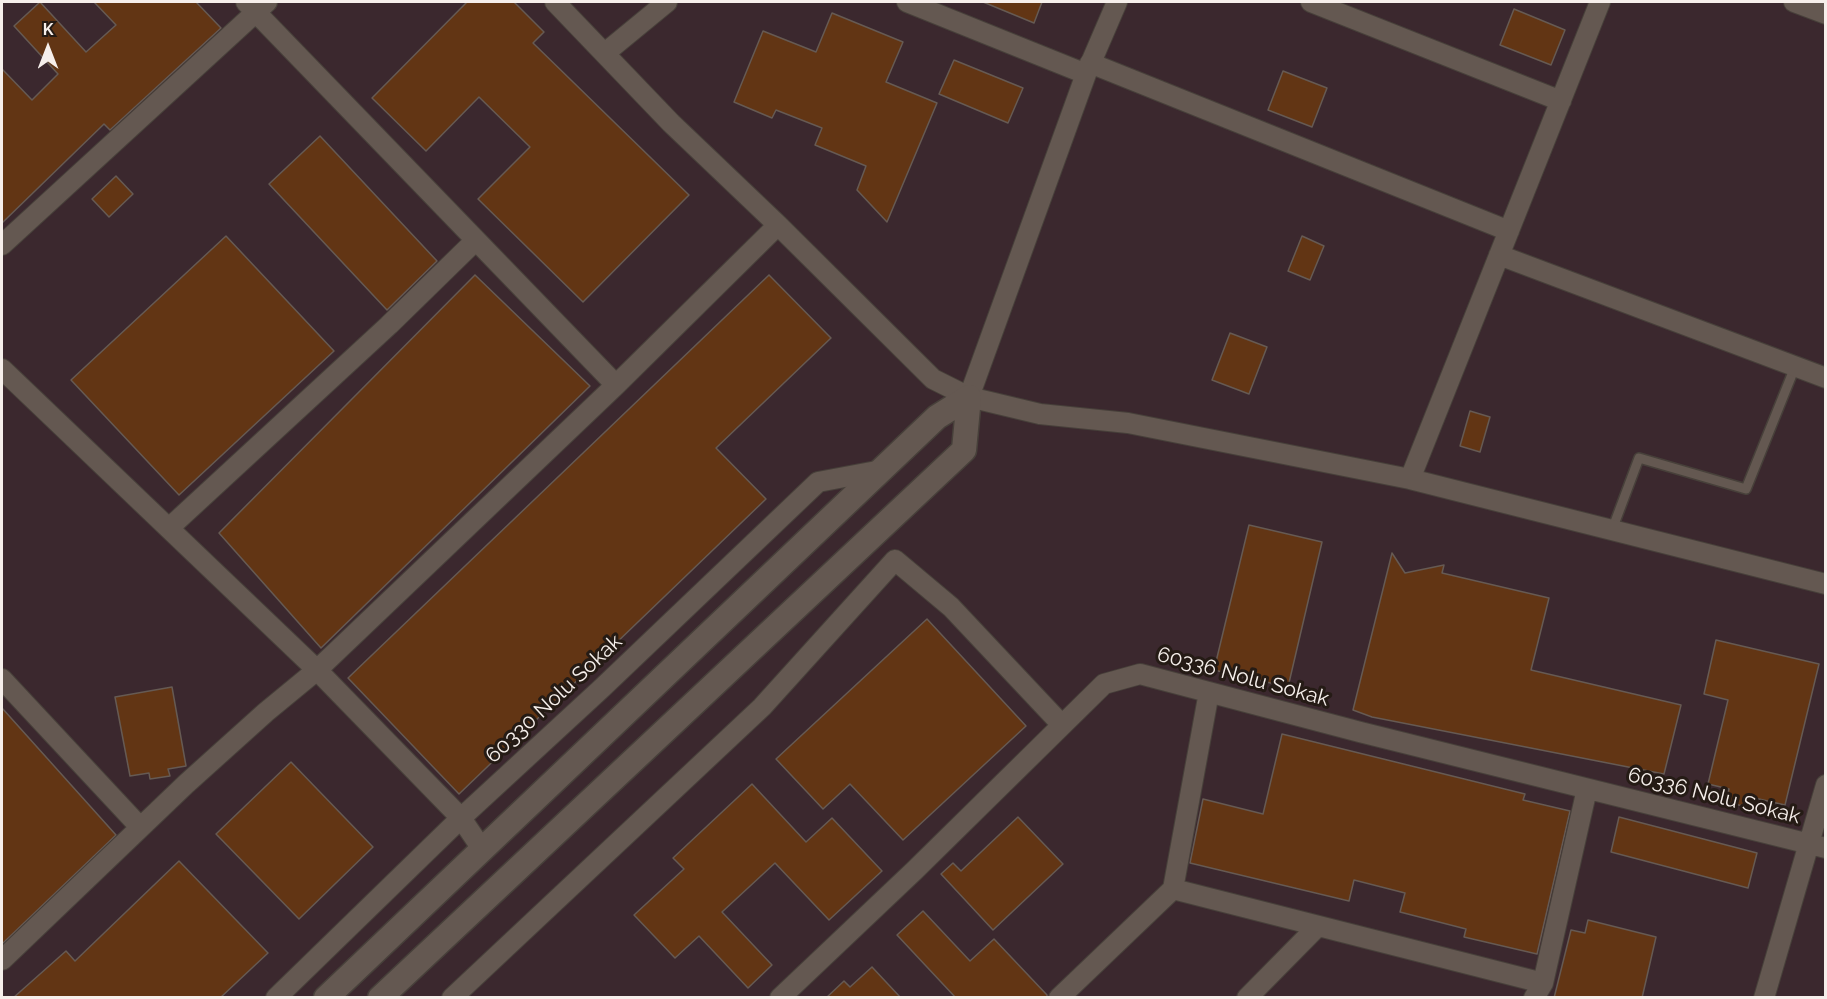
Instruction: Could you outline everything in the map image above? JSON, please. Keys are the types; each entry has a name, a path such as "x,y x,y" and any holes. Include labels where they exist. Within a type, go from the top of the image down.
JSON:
{"street":[{"path":"555,2 671,123 778,225 933,379 969,397 1040,414 1128,423 1410,479 1826,584"},
{"path":"605,53 667,2"},
{"path":"908,2 1088,68 1509,231"},
{"path":"380,998 964,450 969,397 1088,68 1117,2"},
{"path":"1311,2 1561,101"},
{"path":"1410,479 1600,2"},
{"path":"1794,2 1826,14"},
{"path":"2,245 257,5 476,240 616,385"},
{"path":"2,960 140,827 266,712 318,670 616,385 778,225"},
{"path":"169,528 389,325 476,240"},
{"path":"1499,255 1826,378"},
{"path":"2,369 318,670 461,818 482,849"},
{"path":"326,998 937,417 969,397"},
{"name":"60330 Nolu Sokak","path":"276,998 461,818 611,680 818,482 882,470"},
{"path":"452,998 762,707 895,560 951,607 1062,725"},
{"name":"60336 Nolu Sokak","path":"780,998 915,870 1104,684 1140,674 1817,847"},
{"path":"2,680 140,827"},
{"path":"1059,998 1173,889 1209,692"},
{"path":"1764,998 1817,847 1826,785"},
{"path":"1173,889 1318,926 1538,990 1587,789"},
{"path":"1247,998 1318,926"}],"lane":[{"path":"1612,530 1639,458 1746,489 1795,366"}],"shaded area":[{"path":"2,2 1825,2 1825,997 2,998"}],"building":[{"path":"40,2 86,52 116,25 94,2 196,2 221,28 110,130 104,124 2,223 2,69 32,100 58,74 14,26"},
{"path":"467,2 514,2 544,32 533,43 689,195 583,302 478,199 530,147 479,97 426,151 372,98"},
{"path":"983,2 1042,2 1034,23"},
{"path":"1514,9 1565,30 1551,65 1500,45"},
{"path":"832,13 903,42 886,82 937,103 887,222 857,190 866,166 815,145 822,128 776,110 772,118 734,102 763,31 816,52"},
{"path":"954,60 1023,88 1008,123 939,94"},
{"path":"1283,71 1327,88 1312,127 1268,110"},
{"path":"320,136 437,261 387,310 269,184"},
{"path":"116,176 133,194 109,217 92,199"},
{"path":"226,236 334,351 179,495 71,380"},
{"path":"1302,236 1324,246 1310,280 1288,271"},
{"path":"475,275 590,386 321,648 219,533"},
{"path":"769,275 831,338 716,448 766,499 459,794 348,678"},
{"path":"1230,333 1267,347 1249,394 1212,380"},
{"path":"1470,411 1490,417 1480,452 1460,446"},
{"path":"1249,525 1322,542 1288,687 1214,670"},
{"path":"1392,553 1405,573 1444,565 1442,573 1549,598 1531,670 1681,705 1664,774 1372,717 1353,710"},
{"path":"927,619 1026,726 903,840 850,784 823,809 776,759"},
{"path":"1716,640 1819,664 1785,805 1746,796 1743,806 1726,802 1729,789 1708,784 1728,700 1704,694"},
{"path":"172,687 186,766 168,769 170,776 150,779 149,773 130,776 115,697"},
{"path":"2,708 116,835 2,944"},
{"path":"1282,734 1525,794 1523,800 1570,811 1537,954 1464,937 1466,929 1400,912 1405,893 1354,880 1349,901 1190,863 1203,799 1263,814"},
{"path":"291,762 373,847 299,919 216,834"},
{"path":"752,784 806,842 832,818 882,871 829,920 775,863 722,912 772,965 748,988 699,936 675,958 634,915 684,869 673,858"},
{"path":"1018,817 1063,864 993,930 941,874 953,863 961,871"},
{"path":"1619,817 1757,853 1748,888 1611,852"},
{"path":"179,861 268,953 220,998 13,998 66,951 75,961"},
{"path":"923,911 970,961 994,939 1047,995 1047,998 956,998 897,935"},
{"path":"1588,920 1656,937 1642,998 1554,998 1571,930 1585,933"},
{"path":"872,967 901,998 826,998 844,981 850,987"}]}
